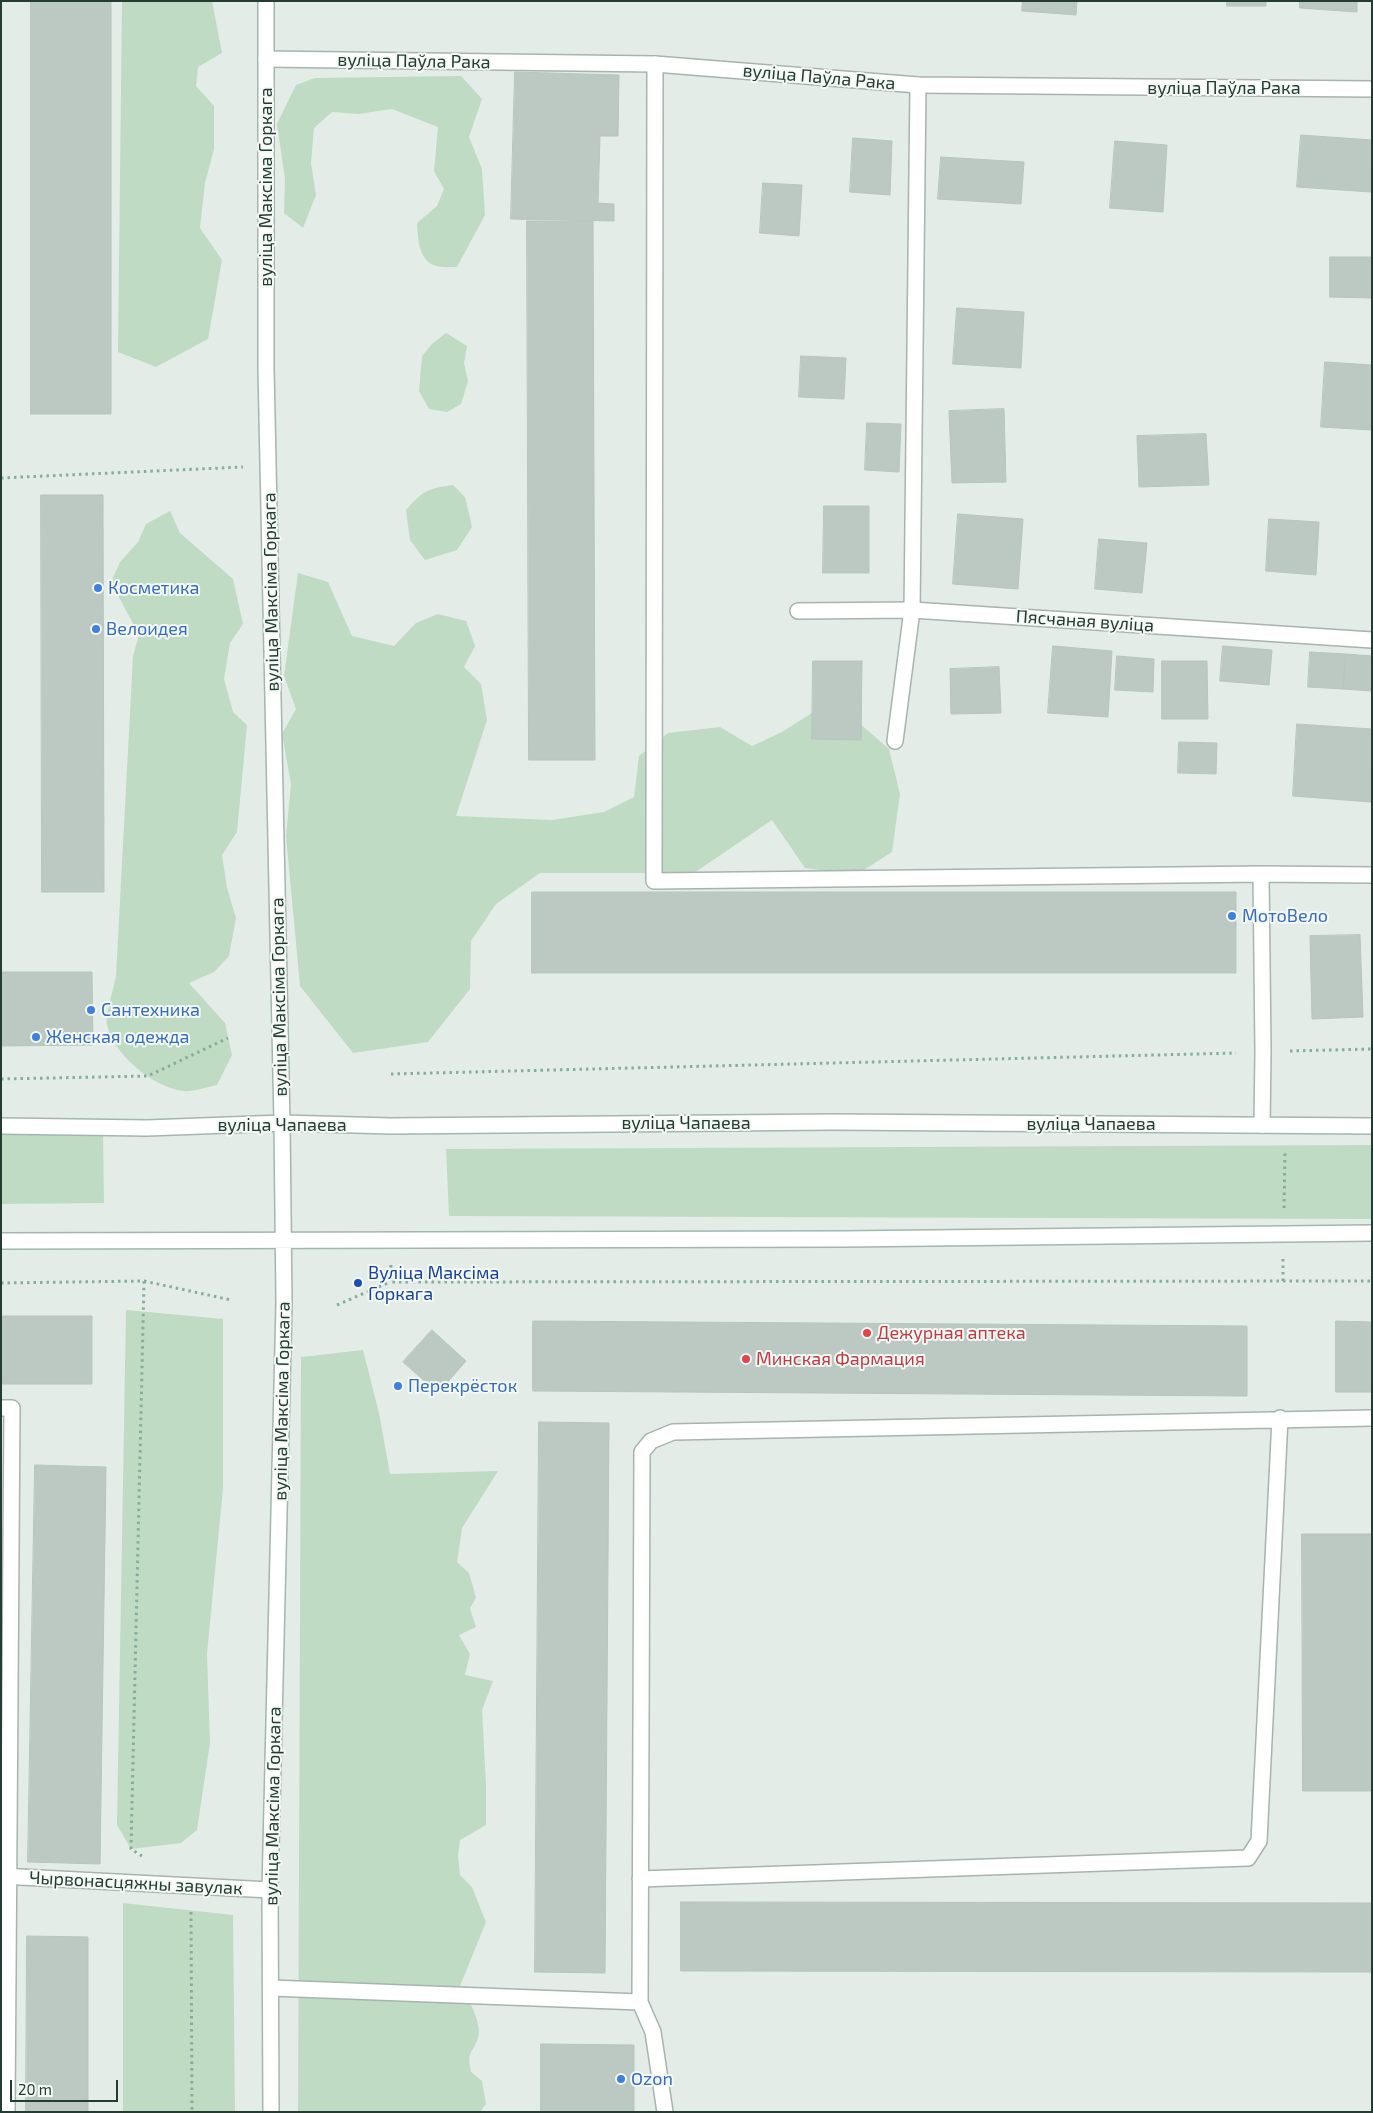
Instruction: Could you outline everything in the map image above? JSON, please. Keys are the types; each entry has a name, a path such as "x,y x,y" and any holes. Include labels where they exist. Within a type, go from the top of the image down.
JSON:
{"street":[{"name":"вуліца Максіма Горкага","path":"266,1 266,369 284,1303 270,1890 271,2112"},
{"name":"вуліца Паўла Рака","path":"266,59 656,64 918,85 1372,89"},
{"path":"656,64 654,881 1261,874 1372,875"},
{"path":"894,742 912,610 918,85"},
{"name":"Пясчаная вуліца","path":"798,611 912,610 1372,640"},
{"path":"1261,874 1262,1124"},
{"name":"вуліца Чапаева","path":"1,1126 147,1128 282,1123 391,1126 833,1122 1372,1126"},
{"path":"1,1241 844,1239 1372,1233"},
{"path":"1,1408 12,1408 5,1876 7,2112"},
{"path":"665,2112 654,2032 640,2002 642,1452 651,1441 673,1432 1280,1418 1372,1418"},
{"path":"640,1879 1248,1858 1259,1841 1280,1418"},
{"name":"Чырвонасцяжны завулак","path":"5,1876 270,1890"},
{"path":"271,1988 640,2002"}],"path":[{"path":"1,478 268,466"},
{"path":"1,1079 148,1076 228,1038"},
{"path":"391,1074 1372,1049"},
{"path":"1283,1281 1286,1124"},
{"path":"390,1282 391,1262"},
{"path":"1,1283 144,1281 231,1300"},
{"path":"144,1281 131,1849 146,1858"},
{"path":"337,1305 390,1282 1372,1281"},
{"path":"191,1886 192,2112"}],"green space":[{"path":"122,1 212,1 222,53 198,67 196,86 214,106 214,149 205,183 200,228 222,260 208,339 156,367 118,352"},
{"path":"461,76 482,99 469,137 482,169 485,215 457,267 439,267 428,262 424,257 419,241 417,223 437,206 444,189 434,171 438,127 392,109 358,114 332,112 314,128 311,163 316,195 303,228 284,213 285,179 277,124 296,85 315,78"},
{"path":"446,333 467,346 464,363 468,381 461,404 447,412 429,409 419,391 422,356 432,344"},
{"path":"453,485 465,497 472,527 457,550 425,560 410,540 406,510 422,494 437,488"},
{"path":"170,511 180,533 233,579 243,624 230,643 224,679 233,712 247,725 237,832 222,855 227,888 236,918 229,956 214,972 189,983 225,1023 232,1055 217,1085 187,1091 171,1088 159,1083 136,1068 118,1047 107,1025 108,1009 116,976 133,656 139,635 111,582 120,562 138,542 146,524"},
{"path":"298,573 328,582 352,636 394,646 416,623 438,614 466,621 475,646 464,667 481,684 487,720 456,816 552,820 604,812 634,797 639,756 668,733 720,727 752,746 782,732 812,713 851,716 889,749 900,794 892,852 856,875 805,868 772,820 694,873 540,873 496,904 471,941 470,989 428,1042 353,1053 300,986 286,836 291,784 282,734 296,709 284,676"},
{"path":"1,1131 103,1131 104,1203 1,1204"},
{"path":"1372,1145 1372,1219 449,1216 446,1149"},
{"path":"126,1310 223,1319 223,1488 207,1654 210,1743 197,1830 181,1843 131,1849 117,1825"},
{"path":"363,1350 379,1413 390,1474 498,1471 462,1528 457,1562 469,1573 476,1598 470,1608 476,1627 459,1635 470,1654 465,1675 493,1681 482,1710 486,1825 460,1840 458,1856 460,1875 472,1887 486,1922 460,1986 471,2004 477,2019 478,2038 469,2060 471,2072 482,2081 486,2104 480,2112 298,2112 301,1357"},
{"path":"123,1903 233,1915 235,2112 123,2112"}],"building":[{"path":"31,1 111,1 111,414 31,414"},
{"path":"1023,1 1077,1 1076,15 1022,11"},
{"path":"1227,1 1266,1 1266,6 1227,6"},
{"path":"1300,1 1357,1 1357,12 1300,8"},
{"path":"515,72 619,75 618,136 600,136 598,203 614,204 614,221 511,219"},
{"path":"1301,135 1372,140 1371,192 1297,187"},
{"path":"853,138 892,141 890,195 850,192"},
{"path":"1115,141 1167,145 1163,212 1110,208"},
{"path":"941,157 1024,162 1021,204 938,199"},
{"path":"763,183 802,185 799,236 760,233"},
{"path":"527,221 593,221 595,760 529,760"},
{"path":"1330,257 1372,257 1372,298 1330,297"},
{"path":"957,308 1024,312 1021,368 953,364"},
{"path":"801,356 846,358 844,399 799,397"},
{"path":"1325,362 1372,365 1372,430 1321,427"},
{"path":"1004,409 1006,482 952,483 949,411"},
{"path":"867,423 901,424 899,472 865,470"},
{"path":"1206,434 1209,485 1139,487 1137,436"},
{"path":"41,495 103,495 104,892 42,892"},
{"path":"824,506 869,506 869,573 823,573"},
{"path":"958,514 1023,519 1018,589 953,584"},
{"path":"1269,519 1319,522 1316,575 1266,571"},
{"path":"1099,539 1147,543 1142,593 1095,589"},
{"path":"1053,646 1112,651 1108,717 1048,713"},
{"path":"1223,646 1272,650 1269,685 1220,681"},
{"path":"1310,652 1346,654 1343,689 1308,687"},
{"path":"1346,654 1372,656 1372,691 1343,689"},
{"path":"1117,656 1154,659 1153,692 1115,690"},
{"path":"813,661 862,661 861,740 812,739"},
{"path":"1162,661 1207,661 1208,719 1162,719"},
{"path":"999,667 1001,713 951,714 950,669"},
{"path":"1297,724 1372,729 1371,802 1293,796"},
{"path":"1179,742 1217,743 1216,774 1178,773"},
{"path":"532,892 1236,892 1236,973 532,973"},
{"path":"1360,935 1363,1017 1312,1019 1310,936"},
{"path":"1,972 92,972 93,1045 1,1046"},
{"path":"1,1316 92,1316 92,1384 1,1384"},
{"path":"533,1321 1247,1326 1247,1396 533,1391"},
{"path":"1336,1321 1372,1322 1372,1392 1336,1392"},
{"path":"432,1330 466,1361 438,1393 403,1362"},
{"path":"539,1422 609,1423 605,1973 535,1972"},
{"path":"35,1465 106,1467 100,1864 28,1862"},
{"path":"1302,1534 1372,1534 1372,1791 1303,1791"},
{"path":"681,1902 1372,1903 1372,1972 681,1971"},
{"path":"27,1936 88,1937 88,2112 26,2112"},
{"path":"541,2044 634,2045 634,2112 541,2112"}],"place":[{"name":"Косметика","path":"98,588"},
{"name":"Велоидея","path":"96,629"},
{"name":"МотоВело","path":"1232,916"},
{"name":"Сантехника","path":"91,1010"},
{"name":"Женская одежда","path":"36,1037"},
{"name":"Вуліца Максіма Горкага","path":"358,1283"},
{"name":"Дежурная аптека","path":"867,1333"},
{"name":"Минская Фармация","path":"746,1359"},
{"name":"Перекрёсток","path":"398,1386"},
{"name":"Ozon","path":"621,2079"}]}
